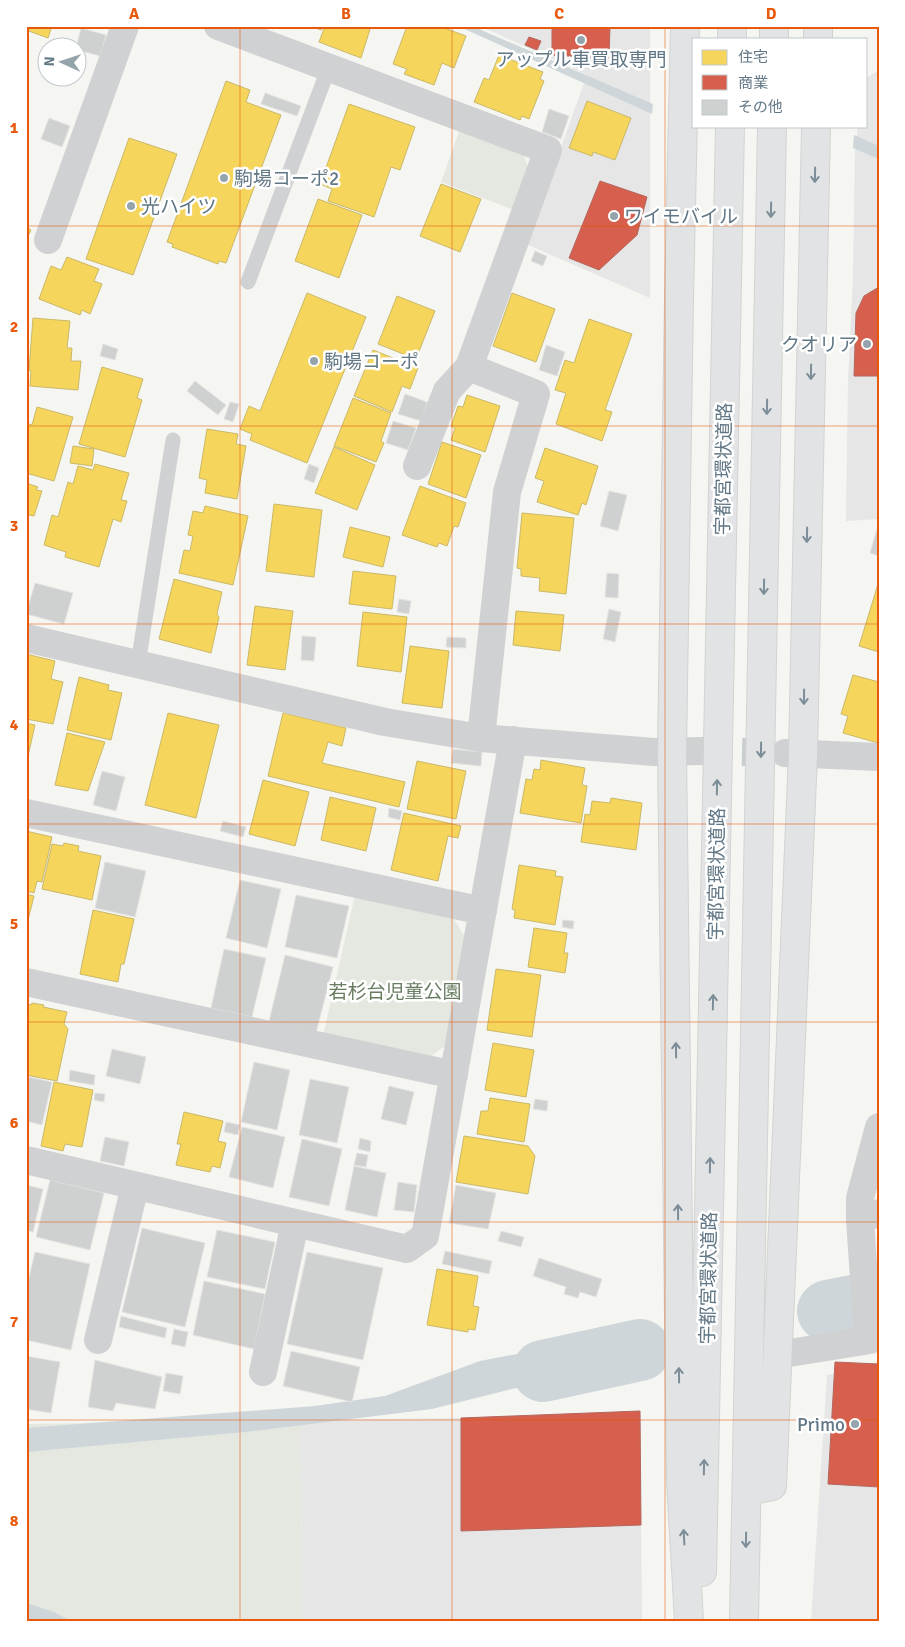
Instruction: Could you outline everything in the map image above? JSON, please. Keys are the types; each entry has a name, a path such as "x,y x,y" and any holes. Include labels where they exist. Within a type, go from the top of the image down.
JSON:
{"highway":[{"path":"685,26 672,752 681,1481 688,1621"},
{"name":"宇都宮環状道路","path":"701,1621 730,128"},
{"path":"744,1621 772,128"},
{"path":"746,1491 772,1486 794,753 816,128"}],"street":[{"path":"48,240 125,26"},
{"path":"218,26 548,150 469,367 447,391 416,466"},
{"path":"469,367 536,394 507,492 481,738"},
{"path":"26,638 384,722 481,738 654,752 700,751"},
{"path":"26,1160 407,1250 424,1236 513,740"},
{"path":"794,753 879,757"},
{"path":"26,813 483,911"},
{"path":"26,982 454,1075"},
{"path":"777,1355 872,1334 864,1280 870,1216 860,1198 879,1127"},
{"path":"98,1340 135,1186"},
{"path":"263,1372 295,1223"}],"lane":[{"path":"248,282 329,67"},
{"path":"138,664 173,440"}],"shaded area":[{"path":"458,26 472,26 653,104 652,114"},
{"path":"480,26 650,26 650,298 526,244 587,75"},
{"path":"879,70 879,519 846,521 855,151 858,128 868,128 868,77"},
{"path":"854,135 879,146 879,159 853,148"},
{"path":"879,1283 879,1314 833,1323 834,1289"},
{"path":"627,1333 626,1370 516,1388 432,1409 245,1432 26,1452 26,1428 315,1406 385,1396 480,1361"},
{"path":"879,1367 879,1621 811,1621 827,1375"},
{"path":"640,1411 642,1621 302,1621 301,1420 461,1418"},
{"path":"26,1603 54,1612 71,1621 26,1621"}],"green space":[{"path":"460,129 523,153 529,170 514,210 441,182"},
{"name":"若杉台児童公園","path":"355,895 452,916 465,937 446,1045 426,1060 323,1036"},
{"path":"301,1420 302,1621 26,1621 26,1424"}],"building: 住宅":[{"path":"26,26 52,26 48,38 26,30"},
{"path":"310,26 323,26 321,30"},
{"path":"325,26 371,26 361,58 319,42"},
{"path":"407,26 439,26 466,36 454,68 442,63 434,85 404,74 407,69 393,64"},
{"path":"499,55 543,72 540,79 544,81 529,119 522,116 520,120 474,102 484,78 489,80"},
{"name":"駒場コーポ2","path":"226,81 250,90 246,102 281,115 226,263 219,261 218,264 172,247 173,244 167,242"},
{"path":"587,101 631,118 615,160 593,152 592,156 569,148"},
{"path":"349,104 415,127 400,170 391,167 374,217 328,201 332,189 320,184"},
{"name":"光ハイツ","path":"129,138 177,154 133,275 86,259"},
{"path":"441,184 481,199 460,252 420,236"},
{"path":"318,199 362,215 339,278 295,261"},
{"path":"26,227 31,230 26,240"},
{"path":"67,257 99,269 94,281 102,284 90,314 82,310 80,315 39,299 51,266 61,270"},
{"name":"駒場コーポ","path":"307,293 366,317 307,463 250,440 252,434 240,429 249,406 260,411"},
{"path":"512,293 555,309 536,362 493,346"},
{"path":"397,296 435,311 416,359 378,344"},
{"path":"33,318 70,321 67,348 72,348 71,361 81,361 78,390 30,386 31,371 29,370"},
{"path":"589,319 632,334 605,410 612,412 602,441 556,424 566,393 555,390 565,360 574,363"},
{"path":"373,350 418,368 410,389 402,386 392,412 354,396"},
{"path":"102,367 143,379 137,398 142,400 125,457 79,444"},
{"path":"467,395 500,406 485,452 451,440 455,428 451,426 458,406 463,407"},
{"path":"353,398 391,413 381,441 384,443 376,462 334,446"},
{"path":"37,407 73,417 54,481 26,473 26,423 32,425"},
{"path":"207,429 238,434 236,444 246,446 237,499 205,493 207,480 199,478"},
{"path":"442,442 481,455 466,498 428,484"},
{"path":"73,446 94,449 92,466 70,463"},
{"path":"334,447 375,465 357,510 315,493"},
{"path":"545,448 598,466 586,505 582,503 578,515 537,502 544,481 535,478"},
{"path":"95,464 129,473 121,500 127,501 121,522 113,519 99,567 65,557 66,552 44,545 52,515 58,517 68,482 73,484 78,466 93,470"},
{"path":"26,483 38,487 36,490 42,491 34,516 29,515 26,523"},
{"path":"420,486 466,503 458,527 454,526 447,546 439,543 437,547 402,535"},
{"path":"274,504 322,510 314,577 266,571"},
{"path":"205,506 248,516 233,585 179,573 184,550 190,551 193,536 188,535 193,511 203,513"},
{"path":"522,513 574,518 566,594 539,591 540,578 521,576 521,569 517,568"},
{"path":"350,527 390,537 383,567 343,557"},
{"path":"353,571 396,576 392,609 349,604"},
{"path":"174,579 222,592 211,653 159,639"},
{"path":"879,581 879,652 859,646"},
{"path":"255,606 293,611 285,670 247,665"},
{"path":"516,611 564,615 560,651 513,645"},
{"path":"363,612 407,617 401,672 357,666"},
{"path":"410,646 449,651 442,708 402,703"},
{"path":"26,654 55,661 51,679 63,682 53,724 26,719"},
{"path":"853,675 879,682 878,743 843,733 848,716 841,714"},
{"path":"79,677 109,685 108,690 122,693 111,740 67,730"},
{"path":"168,713 219,725 196,818 145,805"},
{"path":"283,713 346,728 342,746 328,742 322,763 405,782 399,807 268,776"},
{"path":"26,723 35,725 26,765"},
{"path":"67,733 105,742 88,791 55,785"},
{"path":"541,760 585,768 582,785 587,786 581,823 520,813 526,779 532,780 534,769 540,770"},
{"path":"417,761 466,771 456,819 407,809"},
{"path":"263,780 309,792 295,846 249,834"},
{"path":"330,797 376,808 366,851 321,840"},
{"path":"611,798 642,803 636,850 581,842 585,814 590,815 592,801 610,803"},
{"path":"404,813 461,826 458,838 448,836 438,881 391,870"},
{"path":"26,831 52,837 42,882 37,881 34,893 26,891"},
{"path":"64,843 79,846 78,851 101,856 92,900 42,889 52,844 63,846"},
{"path":"519,865 556,871 555,876 563,877 555,925 514,918 515,910 512,909"},
{"path":"26,894 34,896 26,928"},
{"path":"93,910 134,919 124,964 121,964 118,982 80,974"},
{"path":"534,928 567,933 564,953 568,953 565,973 528,967"},
{"path":"496,969 541,975 532,1037 487,1030"},
{"path":"32,1003 67,1012 64,1024 68,1029 57,1081 26,1075 26,1004 31,1005"},
{"path":"493,1043 534,1050 526,1097 485,1090"},
{"path":"54,1082 93,1090 82,1147 65,1144 63,1151 41,1146"},
{"path":"490,1098 530,1104 524,1142 477,1134 481,1111 488,1111"},
{"path":"184,1112 223,1121 218,1141 226,1143 220,1168 212,1166 210,1172 176,1165 181,1144 177,1144"},
{"path":"464,1136 528,1146 535,1156 528,1194 456,1182"},
{"path":"437,1269 478,1276 473,1306 479,1307 475,1330 468,1329 468,1332 427,1325"}],"building: 商業":[{"name":"アップル車買取専門","path":"552,26 610,26 609,58 552,55"},
{"path":"529,37 541,41 537,50 525,45"},
{"name":"ワイモバイル","path":"600,181 647,197 637,235 599,270 569,258"},
{"name":"クオリア","path":"879,287 879,376 854,376 856,313 864,296"},
{"name":"Primo","path":"835,1362 879,1364 879,1487 828,1484"},
{"path":"640,1411 641,1525 461,1531 461,1418"}],"building: その他":[{"path":"81,28 106,35 100,56 88,53 88,38 78,38"},
{"path":"265,93 301,106 297,116 261,104"},
{"path":"549,109 569,116 561,139 542,132"},
{"path":"49,118 70,126 62,147 41,139"},
{"path":"535,251 547,256 543,266 531,261"},
{"path":"103,344 118,349 115,360 100,356"},
{"path":"546,345 565,352 557,376 539,370"},
{"path":"195,381 226,405 218,415 187,391"},
{"path":"405,394 427,402 421,421 398,414"},
{"path":"230,402 239,404 233,422 224,419"},
{"path":"393,421 416,428 408,450 386,443"},
{"path":"309,464 319,468 314,483 304,479"},
{"path":"609,491 627,495 618,531 600,526"},
{"path":"879,526 879,556 870,553"},
{"path":"607,573 619,574 618,598 605,597"},
{"path":"35,583 73,593 64,624 26,614"},
{"path":"399,599 411,601 409,614 397,612"},
{"path":"609,609 621,612 615,642 603,639"},
{"path":"302,636 316,637 314,661 301,660"},
{"path":"447,637 466,638 466,648 446,647"},
{"path":"453,749 482,752 481,766 451,763"},
{"path":"102,771 125,777 116,811 93,805"},
{"path":"389,808 402,811 400,820 388,817"},
{"path":"223,821 246,827 243,837 220,831"},
{"path":"105,862 146,871 135,917 95,908"},
{"path":"240,880 281,889 267,948 226,938"},
{"path":"296,895 349,906 337,958 285,947"},
{"path":"563,920 574,921 573,929 562,927"},
{"path":"224,949 266,958 252,1017 211,1008"},
{"path":"285,955 333,967 316,1033 269,1021"},
{"path":"112,1049 146,1057 140,1084 106,1076"},
{"path":"254,1062 290,1070 277,1130 241,1122"},
{"path":"70,1070 95,1075 94,1085 69,1081"},
{"path":"29,1077 52,1082 42,1125 26,1121 26,1091"},
{"path":"310,1079 349,1087 337,1143 299,1135"},
{"path":"389,1086 414,1092 406,1125 381,1119"},
{"path":"95,1093 105,1094 104,1102 94,1100"},
{"path":"535,1099 548,1101 547,1111 533,1109"},
{"path":"226,1122 240,1125 238,1135 224,1132"},
{"path":"242,1127 285,1137 273,1188 229,1177"},
{"path":"105,1137 129,1142 124,1166 100,1161"},
{"path":"360,1138 371,1141 370,1152 358,1149"},
{"path":"302,1139 342,1149 329,1206 289,1197"},
{"path":"357,1153 368,1155 366,1167 354,1165"},
{"path":"354,1166 386,1173 377,1217 345,1210"},
{"path":"50,1180 104,1193 90,1250 36,1237"},
{"path":"398,1182 417,1185 414,1212 394,1210"},
{"path":"26,1185 43,1189 33,1232 26,1230"},
{"path":"456,1185 496,1193 488,1229 449,1223"},
{"path":"142,1228 205,1243 185,1327 122,1312"},
{"path":"217,1230 275,1242 265,1289 207,1277"},
{"path":"501,1231 524,1237 521,1247 498,1241"},
{"path":"445,1251 492,1261 489,1274 442,1264"},
{"path":"35,1252 90,1264 71,1350 26,1340 26,1290"},
{"path":"307,1252 383,1268 363,1360 287,1344"},
{"path":"539,1258 602,1279 596,1297 580,1292 578,1298 564,1294 566,1287 533,1276"},
{"path":"204,1281 265,1294 254,1349 193,1335"},
{"path":"121,1316 167,1328 165,1338 119,1327"},
{"path":"174,1329 188,1332 185,1347 171,1344"},
{"path":"291,1351 360,1367 352,1402 283,1386"},
{"path":"26,1356 60,1362 51,1413 26,1409"},
{"path":"95,1360 162,1377 155,1409 116,1403 113,1411 88,1407"},
{"path":"166,1373 183,1376 180,1394 163,1391"}],"waterway":[{"path":"828,1311 879,1301"},
{"path":"543,1371 640,1350"}],"tunnel":[{"path":"700,751 784,753"}],"place":[{"name":"アップル車買取専門","path":"581,40"},
{"name":"駒場コーポ2","path":"224,178"},
{"name":"光ハイツ","path":"131,206"},
{"name":"ワイモバイル","path":"614,216"},
{"name":"クオリア","path":"867,344"},
{"name":"駒場コーポ","path":"314,361"},
{"name":"Primo","path":"855,1424"}]}
